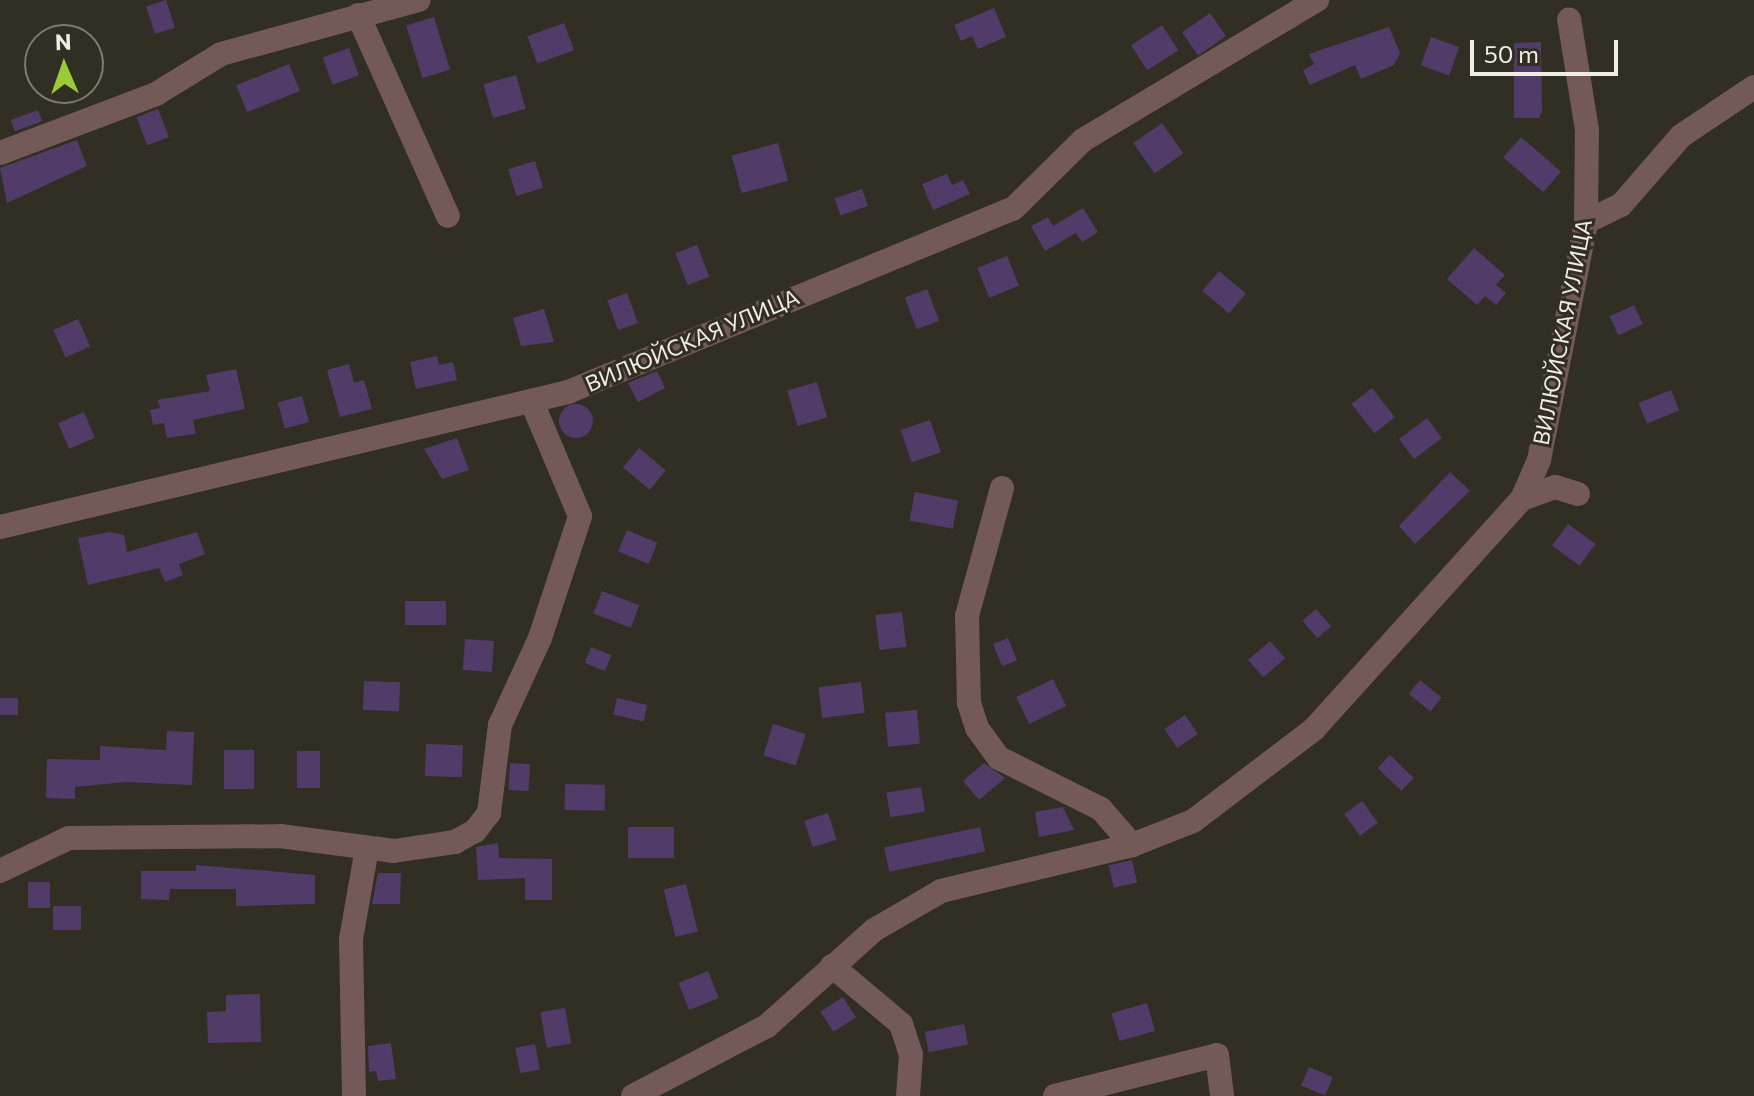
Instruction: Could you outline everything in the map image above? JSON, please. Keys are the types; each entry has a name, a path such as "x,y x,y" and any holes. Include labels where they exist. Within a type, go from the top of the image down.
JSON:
{"street":[{"path":"0,153 156,94 221,54 391,4 419,0"},
{"name":"ВИЛЮЙСКАЯ УЛИЦА","path":"0,527 533,405 1013,209 1083,140 1317,0"},
{"path":"358,15 448,216"},
{"name":"ВИЛЮЙСКАЯ УЛИЦА","path":"633,1096 767,1026 874,930 960,883 1132,845 1193,821 1314,729 1522,499 1539,460 1586,222 1587,130 1569,19"},
{"path":"1586,222 1621,205 1681,136 1754,87"},
{"path":"0,871 55,841 122,835 280,836 367,848 455,842 489,813 500,725 540,638 580,516 533,405"},
{"path":"1522,499 1555,487 1578,494"},
{"path":"1002,488 967,616 969,703 977,728 999,758 1101,809 1132,845"},
{"path":"1360,678 1374,684 1390,669"},
{"path":"354,1096 351,939 367,848"},
{"path":"832,966 901,1024 911,1054 908,1096"},
{"path":"1055,1096 1217,1055 1222,1096"}],"building":[{"path":"166,0 175,28 155,34 146,6"},
{"path":"994,8 1006,37 978,49 972,36 961,41 954,25"},
{"path":"1210,13 1226,36 1198,55 1182,33"},
{"path":"434,17 450,70 422,78 406,25"},
{"path":"564,23 574,50 537,64 527,36"},
{"path":"1162,25 1178,50 1147,70 1131,45"},
{"path":"1389,27 1400,53 1394,65 1361,79 1355,65 1310,85 1303,70 1314,64 1309,54"},
{"path":"1431,37 1459,47 1449,75 1421,65"},
{"path":"1541,42 1542,111 1539,118 1514,118 1514,43"},
{"path":"349,48 359,75 333,85 323,58"},
{"path":"289,64 300,91 247,112 236,85"},
{"path":"516,75 526,109 493,118 483,84"},
{"path":"158,109 169,137 147,145 137,117"},
{"path":"38,110 42,121 15,131 11,120"},
{"path":"1162,123 1183,153 1155,173 1133,143"},
{"path":"1521,137 1561,172 1543,192 1503,157"},
{"path":"77,140 87,166 7,203 0,168"},
{"path":"778,143 788,181 742,193 732,155"},
{"path":"535,161 543,188 516,196 508,169"},
{"path":"947,174 952,185 963,180 970,194 933,210 922,184"},
{"path":"862,189 868,206 840,215 835,198"},
{"path":"1083,208 1098,232 1082,242 1076,233 1045,251 1031,226 1048,217 1053,226"},
{"path":"697,245 709,277 688,285 676,253"},
{"path":"1474,248 1505,275 1496,285 1506,293 1496,305 1485,296 1477,305 1447,279"},
{"path":"1007,256 1019,286 989,298 977,268"},
{"path":"1219,271 1246,293 1229,313 1202,291"},
{"path":"927,289 939,321 917,329 905,298"},
{"path":"627,293 638,323 618,330 607,300"},
{"path":"1634,305 1643,324 1618,335 1610,316"},
{"path":"544,309 554,342 521,346 513,318"},
{"path":"78,319 90,346 66,357 53,330"},
{"path":"437,356 439,365 453,362 457,380 416,389 410,362"},
{"path":"349,364 354,383 364,380 372,409 340,417 327,370"},
{"path":"236,369 245,409 193,420 196,434 167,438 164,423 153,425 150,410 160,408 158,400 210,391 206,375"},
{"path":"657,371 665,388 638,402 628,383"},
{"path":"817,382 827,418 797,426 787,391"},
{"path":"1372,388 1395,417 1374,433 1352,404"},
{"path":"1671,390 1679,410 1647,424 1639,403"},
{"path":"302,396 309,422 285,429 278,402"},
{"path":"576,404 588,409 593,421 588,433 576,438 564,433 559,421 564,409"},
{"path":"84,412 95,438 69,449 58,423"},
{"path":"1427,418 1442,438 1414,459 1399,439"},
{"path":"930,420 941,452 912,462 901,430"},
{"path":"457,438 469,470 442,479 424,449"},
{"path":"639,448 666,470 650,490 623,467"},
{"path":"1450,472 1470,491 1415,544 1399,526"},
{"path":"915,492 958,500 953,529 909,520"},
{"path":"1568,524 1596,544 1580,566 1552,546"},
{"path":"627,530 657,543 648,564 618,551"},
{"path":"110,532 124,535 127,552 197,532 205,554 179,564 183,575 165,582 159,568 88,585 78,538"},
{"path":"602,591 639,605 631,628 593,613"},
{"path":"405,601 446,601 446,625 405,625"},
{"path":"1316,609 1331,626 1318,638 1302,621"},
{"path":"902,612 906,647 879,650 875,615"},
{"path":"1008,638 1017,660 1002,666 993,644"},
{"path":"465,639 494,641 492,672 463,670"},
{"path":"1270,641 1285,658 1263,677 1248,660"},
{"path":"591,647 611,655 605,671 585,663"},
{"path":"1053,679 1066,706 1029,724 1016,697"},
{"path":"1420,680 1442,698 1430,712 1409,694"},
{"path":"364,681 400,682 399,711 363,710"},
{"path":"861,682 865,713 822,718 818,687"},
{"path":"0,698 18,698 18,715 0,715"},
{"path":"617,698 647,705 643,722 613,715"},
{"path":"917,710 920,744 888,747 885,713"},
{"path":"1185,715 1198,734 1177,748 1164,729"},
{"path":"773,724 806,734 796,765 763,756"},
{"path":"167,731 194,732 192,785 126,782 75,787 75,799 46,798 47,759 100,760 100,746 166,750"},
{"path":"426,744 463,745 462,777 425,776"},
{"path":"224,750 254,750 254,789 224,789"},
{"path":"297,751 320,751 320,788 297,788"},
{"path":"1390,755 1414,778 1401,791 1377,768"},
{"path":"510,763 530,764 529,791 509,790"},
{"path":"984,763 1005,778 979,800 963,781"},
{"path":"565,784 605,785 605,811 565,810"},
{"path":"921,787 925,812 890,817 886,792"},
{"path":"1362,801 1378,823 1360,836 1344,814"},
{"path":"1063,807 1074,830 1039,837 1035,812"},
{"path":"828,813 837,840 813,847 804,821"},
{"path":"628,827 674,827 674,858 628,858"},
{"path":"980,827 985,851 889,872 884,847"},
{"path":"498,843 499,858 552,859 552,900 525,900 525,878 478,880 476,847"},
{"path":"1132,860 1137,882 1114,888 1109,865"},
{"path":"196,865 315,875 315,904 236,906 236,889 170,889 169,900 141,899 141,871 196,871"},
{"path":"378,873 401,873 400,904 372,904"},
{"path":"28,882 50,882 50,908 28,908"},
{"path":"686,884 698,932 676,937 664,890"},
{"path":"53,906 81,906 81,930 53,930"},
{"path":"708,971 719,998 689,1010 678,983"},
{"path":"260,994 261,1042 208,1043 207,1012 226,1011 226,995"},
{"path":"843,997 856,1017 833,1032 820,1012"},
{"path":"1147,1003 1155,1031 1119,1041 1111,1013"},
{"path":"565,1008 571,1043 547,1048 540,1012"},
{"path":"964,1024 968,1045 929,1052 925,1032"},
{"path":"391,1043 396,1079 378,1081 376,1071 369,1072 368,1046"},
{"path":"535,1044 540,1070 520,1073 515,1048"},
{"path":"1309,1067 1333,1077 1325,1096 1301,1085"}]}
